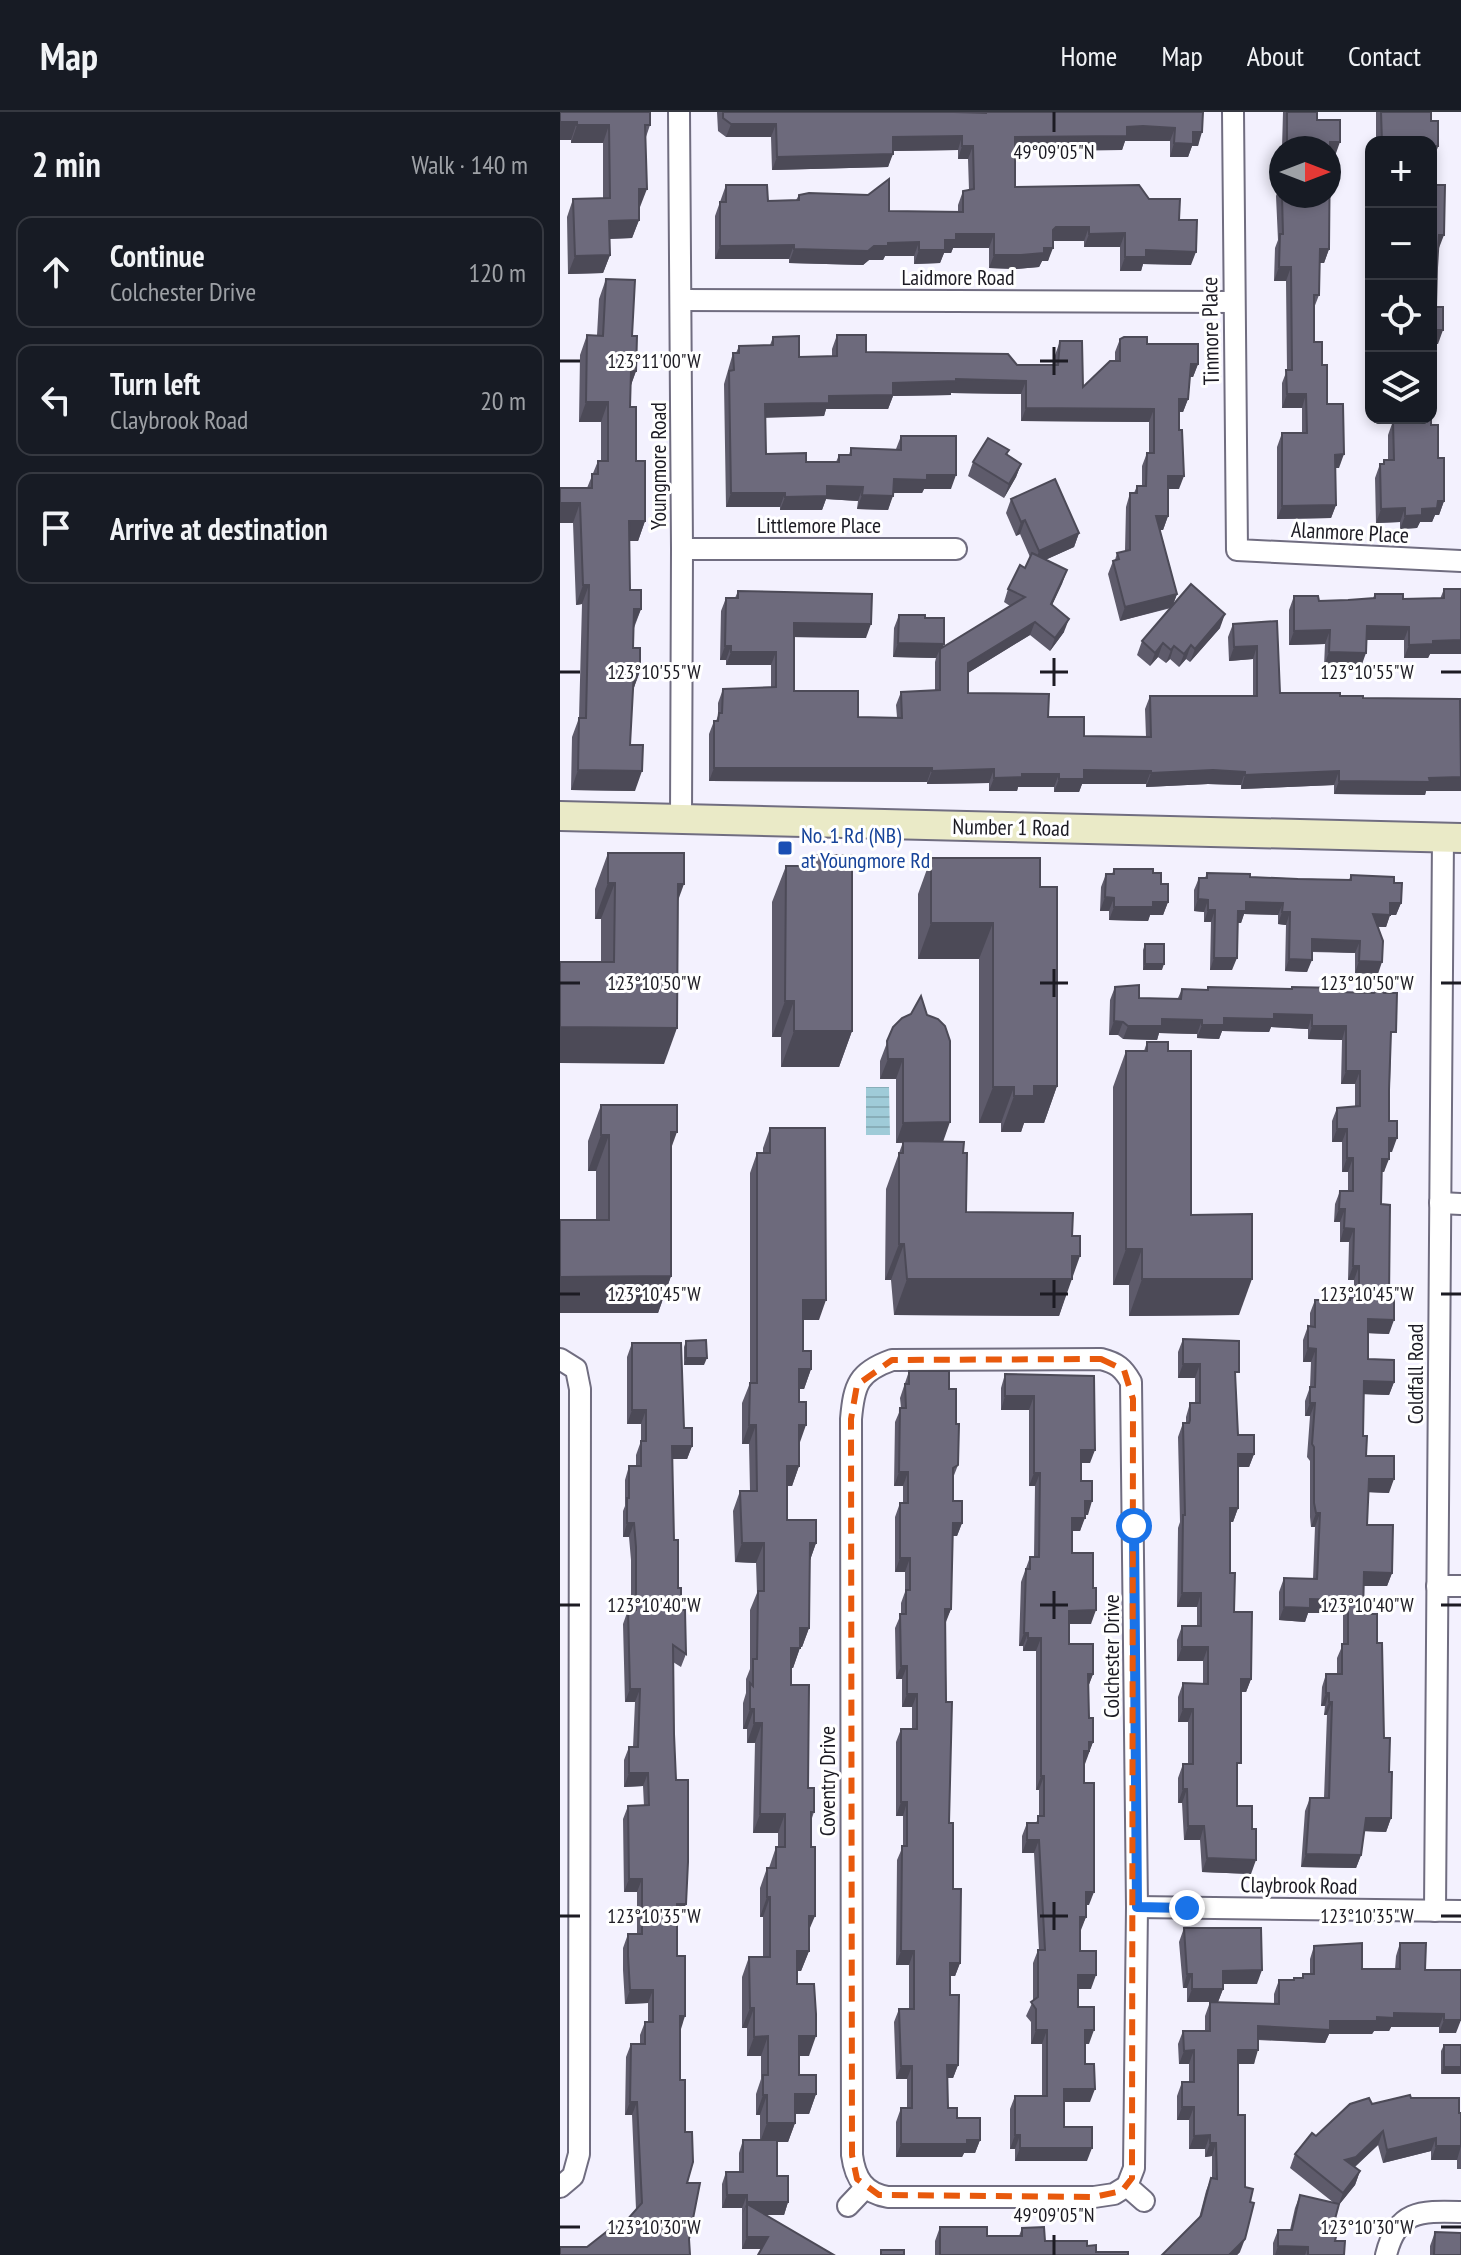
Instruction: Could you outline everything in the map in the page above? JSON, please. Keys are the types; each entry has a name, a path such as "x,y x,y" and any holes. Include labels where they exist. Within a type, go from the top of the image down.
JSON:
{"main road":[{"name":"Number 1 Road","path":"560,816 1452,837"}],"street":[{"name":"Youngmore Road","path":"679,112 681,819"},
{"name":"Tinmore Place","path":"1233,112 1237,550"},
{"name":"Laidmore Road","path":"681,300 1234,302"},
{"name":"Littlemore Place","path":"682,549 956,549"},
{"name":"Alanmore Place","path":"1237,550 1461,561"},
{"name":"Coldfall Road","path":"1435,1911 1440,1203 1452,837"},
{"path":"1440,1203 1461,1204"},
{"name":"Colchester Drive","path":"864,1374 892,1360 908,1358 1101,1359 1116,1363 1131,1382 1137,1907 1134,2168 1127,2186"},
{"path":"566,1362 578,1376 580,1389 579,2122 578,2162 569,2188"},
{"name":"Coventry Drive","path":"864,1374 853,1398 851,1419 852,2155 857,2179 865,2188"},
{"path":"1437,1586 1461,1586"},
{"name":"Claybrook Road","path":"1137,1907 1461,1911"},
{"path":"848,2206 865,2188 888,2197 1094,2197 1107,2196 1127,2186 1144,2201"},
{"path":"1386,2255 1390,2238 1399,2222 1415,2214 1461,2212"}],"highlighted area":[{"path":"1101,1359 1124,1370 1133,1399 1132,2178 1122,2191 1094,2197 879,2195 857,2179 852,2155 851,1419 857,1385 892,1360"}],"water":[{"path":"866,1087 889,1087 890,1135 866,1135"}],"building":[{"path":"560,112 650,112 650,125 645,125 647,189 639,189 639,220 609,221 610,255 575,256 573,199 610,198 609,125 560,122"},
{"path":"723,112 1203,112 1202,132 1193,132 1193,144 1174,143 1175,128 1143,126 1127,127 1127,136 1015,137 1015,187 1139,185 1149,199 1180,199 1179,220 1197,220 1196,252 1146,250 1146,257 1125,257 1125,233 1089,234 1089,227 1056,227 1053,230 1053,248 1044,248 1044,253 1021,255 994,255 994,234 956,234 956,240 945,240 945,250 919,250 919,242 888,243 888,246 874,246 868,251 794,249 794,245 720,246 720,202 726,202 726,185 767,185 768,201 799,200 799,195 809,193 868,195 889,179 889,211 963,212 963,191 974,189 973,146 962,146 962,136 893,137 893,154 777,157 776,124 731,124 723,118"},
{"path":"1287,112 1317,112 1317,120 1340,120 1340,136 1287,136"},
{"path":"1381,112 1431,112 1431,121 1438,121 1438,146 1437,136 1382,136"},
{"path":"1437,185 1445,185 1444,235 1439,235 1437,268"},
{"path":"1282,208 1329,208 1329,249 1320,249 1319,295 1314,295 1314,342 1322,342 1322,365 1327,365 1327,404 1343,404 1344,454 1335,455 1336,505 1282,506 1282,433 1307,433 1306,394 1287,394 1286,370 1292,370 1291,267 1279,267 1280,234 1283,234"},
{"path":"606,279 635,280 632,336 637,336 636,371 631,371 630,407 636,407 636,461 645,461 645,521 629,521 630,590 641,590 641,609 634,609 633,648 640,648 640,671 634,671 630,745 643,745 642,771 578,770 579,718 586,718 589,585 583,585 580,503 560,503 560,488 592,488 592,474 598,474 598,461 608,461 608,402 586,402 587,335 603,336"},
{"path":"1437,307 1443,307 1443,330 1437,330"},
{"path":"837,335 866,335 866,352 1008,354 1017,365 1058,365 1060,341 1082,341 1083,387 1110,361 1120,361 1120,339 1124,337 1147,337 1147,344 1198,344 1198,364 1191,364 1188,399 1179,399 1184,476 1168,476 1168,516 1156,516 1177,594 1125,607 1113,561 1119,559 1117,553 1130,550 1130,493 1137,493 1137,486 1146,486 1147,453 1154,453 1154,409 1026,408 1026,381 956,379 893,383 893,395 829,396 829,403 765,404 766,454 806,453 806,462 839,462 839,455 851,455 851,448 901,450 901,436 956,436 956,475 927,475 927,480 894,479 893,496 862,495 863,487 827,486 827,496 731,493 729,371 734,370 733,353 739,353 739,346 773,345 773,337 799,336 799,357 837,356"},
{"path":"1393,424 1438,425 1438,458 1444,458 1444,501 1438,501 1437,508 1422,509 1422,515 1405,516 1405,508 1381,509 1380,464 1384,464 1384,460 1394,460"},
{"path":"988,438 1009,450 1006,454 1021,464 1009,484 973,462"},
{"path":"1055,479 1079,533 1039,551 1011,499"},
{"path":"1032,553 1067,570 1051,604 1069,619 1055,638 1035,622 968,663 968,693 1049,694 1048,717 1084,717 1084,736 1151,737 1150,696 1257,696 1257,646 1234,647 1233,624 1277,621 1280,693 1460,699 1461,777 1429,778 1430,782 1339,781 1339,771 1245,775 1245,772 1213,770 1151,773 1084,770 1084,779 1059,779 1059,774 994,778 994,769 714,768 714,721 718,721 719,713 722,713 723,689 776,687 776,652 731,652 731,646 725,646 726,598 738,598 738,591 872,594 871,624 794,623 794,691 858,691 858,717 902,718 901,692 940,690 940,649 1025,597 1008,589 1020,565 1025,568"},
{"path":"1191,584 1225,614 1195,649 1191,645 1184,654 1174,646 1171,650 1163,643 1155,653 1142,641"},
{"path":"1444,589 1461,589 1461,640 1409,645 1409,627 1367,626 1366,653 1329,652 1330,630 1294,631 1294,596 1318,596 1319,601 1375,598 1375,594 1403,594 1403,599 1444,598"},
{"path":"899,615 944,618 944,644 898,643"},
{"path":"608,853 684,853 684,884 678,884 677,1028 560,1027 560,962 614,962 615,883 608,883"},
{"path":"811,855 852,855 852,1031 794,1031 794,1001 785,1001 786,866 811,866"},
{"path":"931,858 1040,858 1040,887 1057,887 1057,1086 1034,1086 1034,1096 1014,1096 1014,1087 993,1087 993,923 931,923"},
{"path":"1114,869 1153,869 1153,873 1161,873 1161,884 1168,884 1168,902 1153,902 1153,907 1114,907 1114,898 1105,897 1106,874 1114,874"},
{"path":"1207,873 1298,879 1351,880 1351,875 1394,877 1394,883 1402,883 1401,903 1390,903 1390,915 1373,914 1383,941 1382,962 1359,961 1360,941 1312,939 1312,960 1289,959 1290,912 1282,912 1283,903 1246,902 1246,911 1238,911 1237,958 1214,958 1215,910 1208,910 1208,900 1198,899 1199,878 1207,878"},
{"path":"1145,944 1164,944 1164,964 1145,964"},
{"path":"1139,985 1139,998 1181,999 1182,989 1208,990 1208,987 1340,988 1340,992 1374,993 1379,989 1384,993 1397,993 1396,1032 1391,1032 1389,1121 1397,1121 1397,1138 1389,1138 1389,1159 1382,1159 1381,1204 1390,1205 1389,1298 1394,1299 1394,1320 1368,1319 1368,1359 1394,1360 1394,1382 1364,1381 1363,1436 1367,1436 1366,1456 1394,1456 1394,1479 1369,1479 1367,1525 1393,1525 1392,1573 1364,1572 1363,1614 1377,1614 1377,1643 1382,1643 1384,1738 1390,1738 1389,1772 1392,1772 1391,1818 1366,1818 1361,1855 1306,1854 1310,1798 1329,1798 1332,1702 1329,1702 1329,1693 1326,1693 1326,1674 1342,1674 1342,1644 1348,1644 1348,1600 1310,1599 1310,1608 1284,1607 1284,1578 1317,1579 1320,1513 1316,1513 1314,1503 1312,1444 1315,1403 1310,1403 1310,1387 1315,1387 1316,1349 1308,1348 1308,1326 1315,1327 1315,1300 1359,1298 1359,1266 1353,1266 1354,1229 1344,1228 1345,1209 1339,1209 1340,1191 1353,1191 1353,1158 1347,1158 1347,1129 1337,1129 1337,1108 1360,1106 1360,1071 1346,1071 1346,1026 1312,1026 1312,1015 1274,1014 1274,1019 1224,1018 1224,1025 1202,1025 1202,1020 1162,1019 1162,1026 1128,1026 1114,1021 1115,987"},
{"path":"921,996 927,1015 945,1026 950,1041 950,1122 903,1123 903,1059 888,1059 887,1041 893,1027 911,1014"},
{"path":"1147,1042 1168,1042 1168,1051 1191,1051 1191,1215 1252,1214 1252,1279 1142,1279 1142,1249 1126,1249 1126,1051 1147,1051"},
{"path":"601,1105 677,1105 677,1132 671,1132 671,1276 560,1277 560,1220 609,1220 609,1135 601,1135"},
{"path":"770,1128 825,1128 826,1300 803,1300 803,1351 811,1351 811,1369 799,1369 799,1402 806,1402 806,1425 799,1425 799,1466 787,1466 787,1520 816,1520 816,1543 810,1543 809,1628 800,1628 800,1648 791,1648 791,1685 809,1685 808,1788 814,1788 811,1847 815,1847 815,1916 809,1916 809,1951 797,1951 797,1984 814,1984 816,2036 799,2036 799,2075 816,2075 816,2094 795,2094 795,2123 767,2123 763,2075 768,2075 768,2036 754,2037 754,2008 750,2008 749,1957 770,1957 767,1868 776,1868 776,1847 785,1847 785,1814 760,1814 762,1723 754,1723 754,1709 750,1709 750,1683 753,1686 753,1659 757,1659 758,1591 764,1591 764,1543 742,1543 740,1491 757,1491 756,1425 749,1425 750,1383 757,1383 757,1153 770,1153"},
{"path":"903,1141 964,1142 963,1153 967,1153 966,1212 1073,1213 1072,1236 1080,1236 1080,1256 1072,1256 1072,1279 907,1279 904,1244 899,1244 899,1153 903,1153"},
{"path":"1183,1339 1239,1341 1239,1372 1235,1372 1238,1435 1254,1435 1254,1454 1238,1454 1238,1508 1230,1508 1230,1573 1235,1573 1234,1612 1252,1612 1251,1679 1241,1679 1241,1763 1237,1763 1237,1806 1252,1806 1256,1860 1207,1858 1204,1826 1188,1826 1183,1764 1193,1764 1193,1709 1183,1709 1183,1683 1208,1684 1208,1647 1182,1647 1182,1626 1201,1626 1201,1593 1182,1593 1185,1515 1183,1423 1189,1423 1190,1403 1200,1403 1200,1364 1183,1364"},
{"path":"706,1340 707,1358 686,1358 686,1341"},
{"path":"632,1343 681,1343 684,1428 692,1428 692,1446 672,1446 674,1540 678,1540 678,1588 681,1588 681,1610 685,1610 686,1654 673,1645 676,1780 688,1780 686,1904 677,1904 677,1956 685,1956 685,2016 680,2016 680,2080 685,2080 685,2132 692,2132 693,2162 687,2183 700,2183 689,2239 690,2255 560,2255 560,2247 587,2247 615,2225 619,2229 642,2203 637,2102 630,2102 631,2044 645,2044 645,2022 653,2022 653,1990 630,1990 628,1956 628,1934 642,1934 642,1879 629,1879 628,1806 649,1805 648,1773 629,1773 629,1747 638,1747 640,1689 630,1689 628,1610 636,1610 636,1547 634,1523 627,1523 627,1498 629,1466 641,1466 641,1441 646,1441 646,1410 632,1410"},
{"path":"909,1371 949,1371 949,1389 956,1389 956,1424 959,1424 958,1465 953,1468 953,1501 962,1501 962,1523 953,1523 951,1609 945,1609 946,1702 952,1702 949,1823 953,1823 953,1889 961,1889 960,1963 950,1963 950,1995 959,1995 958,2065 947,2065 948,2108 957,2108 957,2118 980,2118 980,2140 967,2140 967,2144 901,2144 901,2108 912,2108 912,2066 901,2066 899,2009 914,2009 914,1951 901,1951 902,1846 907,1846 907,1802 901,1802 901,1729 917,1729 917,1694 907,1694 907,1666 901,1666 900,1614 906,1614 910,1558 900,1558 900,1503 908,1503 908,1472 899,1472 900,1408 906,1408 905,1384 909,1384"},
{"path":"1005,1374 1094,1376 1095,1450 1081,1450 1081,1481 1092,1481 1092,1501 1085,1501 1085,1518 1072,1518 1072,1553 1093,1553 1096,1610 1069,1611 1069,1644 1093,1644 1093,1674 1088,1674 1093,1742 1089,1742 1089,1751 1084,1751 1084,1783 1094,1783 1094,1892 1086,1892 1086,1917 1080,1917 1080,1951 1096,1951 1096,1975 1078,1975 1078,2007 1094,2007 1094,2030 1085,2030 1085,2064 1094,2064 1095,2089 1064,2089 1064,2127 1092,2127 1092,2148 1020,2148 1020,2135 1015,2135 1015,2096 1047,2096 1047,2030 1036,2030 1036,2009 1031,2002 1038,1997 1038,1950 1045,1950 1039,1840 1027,1840 1027,1823 1038,1823 1038,1816 1044,1816 1044,1776 1041,1776 1041,1638 1028,1638 1028,1633 1024,1633 1026,1569 1030,1569 1030,1557 1039,1557 1040,1473 1034,1473 1034,1396 1005,1396"},
{"path":"1184,1928 1261,1928 1262,1970 1223,1971 1223,1989 1192,1989 1192,1974 1187,1974"},
{"path":"1362,1943 1362,1969 1400,1969 1400,1943 1426,1943 1425,1970 1461,1970 1461,2020 1444,2020 1444,2014 1394,2013 1394,2018 1377,2017 1377,2021 1330,2021 1330,2030 1258,2026 1258,2050 1238,2050 1238,2115 1245,2115 1245,2187 1253,2189 1250,2202 1254,2203 1245,2239 1229,2255 1162,2255 1201,2216 1211,2178 1217,2179 1216,2143 1210,2143 1210,2135 1194,2136 1194,2107 1182,2107 1182,2082 1194,2082 1194,2050 1184,2051 1183,2031 1210,2031 1210,2002 1279,2004 1279,1980 1294,1980 1303,1978 1303,1974 1314,1974 1314,1946"},
{"path":"1444,2045 1461,2045 1461,2067 1444,2067"},
{"path":"1410,2095 1411,2098 1459,2098 1461,2146 1436,2146 1436,2138 1387,2150 1383,2131 1356,2157 1345,2160 1360,2171 1343,2193 1295,2154 1312,2133 1316,2136 1350,2104 1369,2098 1372,2104"},
{"path":"743,2140 777,2140 777,2176 788,2176 788,2202 747,2202 747,2195 727,2195 726,2172 743,2172"},
{"path":"1300,2195 1339,2204 1334,2223 1339,2224 1335,2241 1345,2241 1344,2255 1308,2255 1308,2247 1278,2246 1278,2230 1292,2230"},
{"path":"747,2204 834,2255 758,2255 768,2237 747,2237"},
{"path":"940,2227 987,2227 987,2236 1022,2236 1022,2228 1044,2227 1045,2241 1087,2241 1087,2246 1096,2245 1096,2252 1128,2252 1128,2255 940,2255"},
{"path":"1435,2232 1461,2233 1461,2255 1434,2255"},
{"path":"881,2250 904,2250 904,2255 881,2255"}],"place":[{"name":"No. 1 Rd (NB) at Youngmore Rd","path":"785,848"}],"route":[{"path":"1134,1526 1137,1907 1187,1908"}]}
